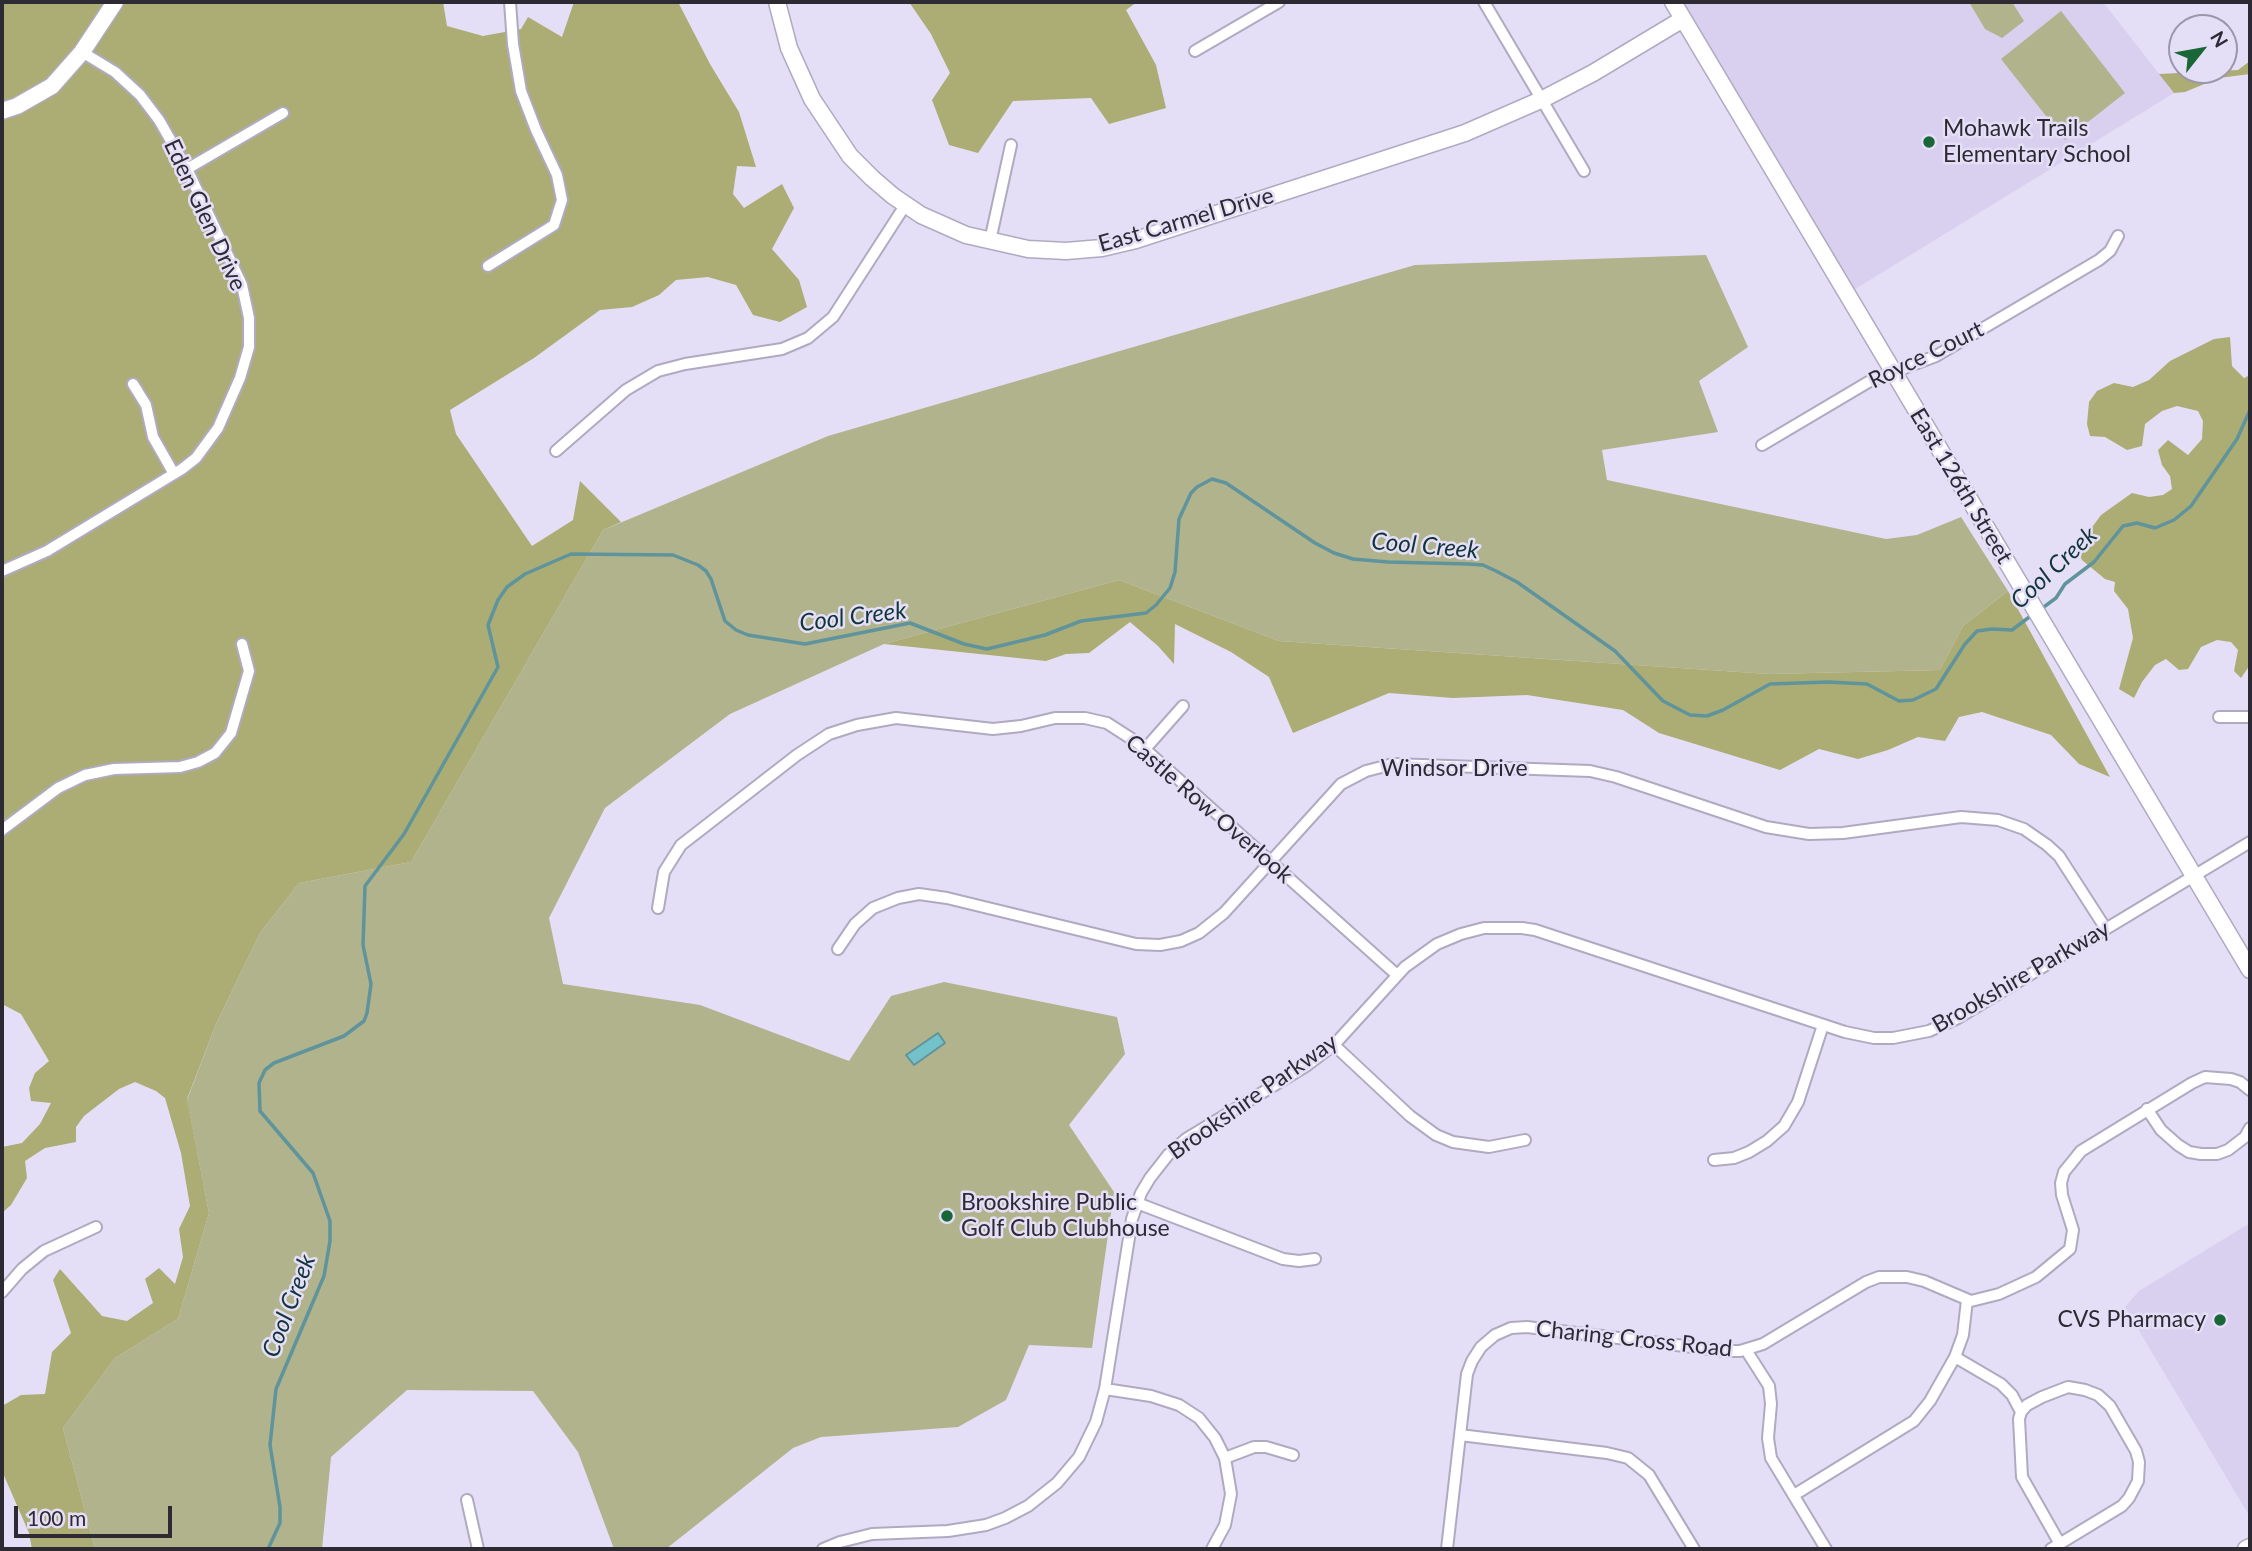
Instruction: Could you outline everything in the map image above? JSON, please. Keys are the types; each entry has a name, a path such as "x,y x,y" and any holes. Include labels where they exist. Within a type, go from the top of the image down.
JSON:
{"street":[{"path":"2,111 17,106 52,86 82,52 115,2"},
{"path":"488,266 554,225 562,200 557,175 522,91 513,44 510,2"},
{"name":"East Carmel Drive","path":"777,2 789,48 813,99 850,156 872,178 940,225 990,241 1028,249 1066,251 1102,248 1136,240 1465,133 1543,99 1593,73 1683,19"},
{"path":"1195,51 1279,2"},
{"path":"1484,2 1584,171"},
{"name":"East 126th Street","path":"1673,2 2250,970"},
{"name":"Eden Glen Drive","path":"2,572 47,551 196,458 218,428 240,379 249,348 249,318 242,285 187,169 159,120 140,95 115,72 82,52"},
{"path":"187,169 283,113"},
{"path":"990,241 1011,145"},
{"path":"556,451 626,390 658,371 685,364 782,349 808,338 833,317 906,204"},
{"name":"Royce Court","path":"1762,445 1871,381 1936,356 2099,260 2118,236"},
{"path":"133,384 146,405 153,437 174,474"},
{"path":"2,830 58,788 85,775 114,769 180,767 215,753 231,733 249,671 242,644"},
{"path":"1145,749 1183,706"},
{"name":"Castle Row Overlook","path":"658,908 664,872 681,845 797,755 838,730 897,719 1000,729 1055,718 1075,717 1107,723 1145,749 1397,975"},
{"path":"2219,717 2250,717"},
{"name":"Windsor Drive","path":"838,948 855,924 873,908 888,901 919,894 947,898 1136,944 1172,943 1188,938 1209,926 1348,779 1372,768 1393,764 1574,769 1616,777 1766,827 1796,833 1843,833 1961,817 1984,817 2011,824 2036,836 2059,856 2106,929"},
{"name":"Brookshire Parkway","path":"823,1549 873,1534 967,1529 986,1525 1016,1513 1043,1496 1070,1469 1091,1434 1105,1389 1132,1219 1145,1185 1158,1166 1186,1139 1306,1066 1334,1045 1397,975 1425,951 1461,934 1485,928 1522,928 1549,934 1824,1025 1874,1038 1893,1038 1929,1031 1958,1018 2250,842"},
{"path":"1714,1160 1734,1158 1749,1152 1784,1126 1798,1102 1824,1025"},
{"path":"1334,1045 1410,1116 1436,1135 1453,1142 1480,1147 1501,1146 1525,1140"},
{"path":"1794,1495 1914,1421 1930,1401 1955,1357 1963,1335 1967,1300 1977,1301 2023,1285 2070,1249 2073,1239 2071,1222 2061,1183 2064,1172 2081,1151 2147,1109 2205,1077 2218,1077 2248,1085"},
{"path":"2147,1109 2161,1130 2189,1152 2217,1154 2228,1150 2245,1137 2250,1128"},
{"path":"1137,1203 1283,1259 1315,1259"},
{"path":"2,1292 22,1269 44,1251 96,1227"},
{"name":"Charing Cross Road","path":"1448,1549 1467,1374 1481,1346 1495,1335 1511,1328 1527,1327 1726,1351 1763,1344 1866,1282 1879,1277 1907,1277 1924,1281 1967,1300"},
{"path":"1746,1349 1769,1386 1771,1404 1768,1448 1771,1458 1826,1549"},
{"path":"1955,1357 2001,1384 2012,1395 2021,1412"},
{"path":"1105,1389 1165,1399 1191,1411 1208,1428 1225,1458 1231,1483 1231,1504 1225,1525 1212,1549"},
{"path":"2056,1390 2085,1390 2098,1395 2110,1406 2136,1451 2139,1462 2137,1481 2129,1499 2122,1506 2055,1547 2022,1477 2019,1419 2027,1405 2056,1390"},
{"path":"1460,1435 1607,1453 1628,1458 1649,1475 1694,1549"},
{"path":"1225,1458 1254,1447 1266,1447 1293,1455"},
{"path":"467,1500 478,1549"},
{"path":"2246,1549 2250,1546"}],"shaded area":[{"path":"2,2 443,2 447,26 483,36 521,29 528,17 562,37 574,2 678,2 739,112 756,167 737,166 733,194 744,208 782,184 794,208 772,249 799,280 807,307 780,322 753,315 736,285 708,277 676,280 659,295 632,307 600,310 534,358 450,410 456,434 532,546 573,520 580,481 621,522 603,530 411,862 299,883 260,933 216,1024 187,1099 209,1213 178,1319 115,1358 63,1428 95,1549 32,1549 29,1533 2,1471 2,1406 21,1395 45,1394 52,1352 71,1333 53,1280 60,1269 102,1316 127,1321 153,1303 145,1279 159,1268 175,1284 183,1257 179,1229 190,1206 181,1153 165,1098 135,1082 119,1089 84,1116 76,1127 76,1142 45,1148 25,1161 27,1178 11,1205 2,1213 2,1147 22,1143 40,1124 51,1103 31,1101 29,1088 35,1073 49,1061 21,1014 2,1004"},
{"path":"909,2 1137,2 1126,10 1156,65 1166,108 1109,124 1091,98 1013,101 978,153 949,145 932,100 950,73 931,34"},
{"name":"Mohawk Trails Elementary School","path":"1681,2 2103,2 2174,93 1852,291"},
{"path":"1969,2 2012,2 2024,21 2002,38 1985,29"},
{"path":"2061,11 2125,93 2065,140 2001,59"},
{"path":"2250,61 2250,74 2238,76 2238,70"},
{"path":"2159,74 2168,74 2168,84 2204,84 2185,92 2174,93"},
{"path":"1706,255 1748,347 1699,381 1718,432 1602,450 1607,480 1886,539 1917,535 1961,517 2008,591 1963,626 1940,670 1769,674 1279,641 1119,580 884,644 730,714 605,808 549,918 563,984 700,1005 849,1061 891,996 944,982 1117,1017 1125,1054 1069,1125 1114,1192 1092,1348 1029,1345 1006,1400 958,1427 821,1437 793,1448 666,1549 614,1549 578,1452 533,1391 407,1390 331,1457 322,1549 95,1549 63,1428 115,1358 178,1319 209,1213 187,1100 216,1024 260,933 299,883 411,862 603,530 828,436 1415,265"},
{"path":"2230,337 2232,366 2244,378 2250,375 2250,665 2241,678 2234,671 2238,650 2231,642 2217,640 2201,647 2188,669 2179,670 2166,659 2155,665 2134,698 2119,689 2133,638 2128,609 2114,591 2115,582 2105,579 2082,560 2074,544 2087,534 2101,515 2132,493 2149,497 2163,495 2172,489 2170,476 2162,465 2158,450 2168,440 2188,455 2202,439 2203,421 2198,411 2177,406 2162,411 2145,424 2142,446 2127,450 2105,437 2090,436 2087,424 2089,402 2097,391 2114,383 2133,387 2149,380 2170,361 2214,339"},
{"path":"1119,580 1279,641 1769,674 1940,670 1963,626 2008,591 2110,777 2079,764 2051,735 1982,712 1959,717 1945,741 1918,737 1858,759 1819,749 1780,770 1659,733 1623,710 1527,695 1453,698 1389,693 1293,733 1269,677 1231,652 1175,624 1174,664 1130,622 1089,653 1066,654 1046,661 884,644"},
{"path":"938,1033 945,1043 914,1065 906,1055"},
{"path":"2250,1223 2250,1517 2125,1307 2139,1291"}],"waterway":[{"name":"Cool Creek","path":"2041,609 2056,598 2065,584 2094,562 2123,526 2137,523 2155,528 2174,520 2191,506 2237,439 2250,410"},
{"name":"Cool Creek","path":"268,1549 280,1523 270,1445 276,1389 324,1276 330,1241 330,1221 313,1173 260,1111 259,1083 265,1070 274,1063 344,1036 364,1021 371,984 363,945 365,886 404,834 498,667 488,625 498,600 507,587 525,574 571,554 673,555 706,571 725,621 748,635 805,644 910,623 964,644 987,649 1045,635 1081,621 1146,613 1170,588 1175,572 1179,519 1191,493 1212,479 1226,483 1334,553 1353,559 1388,562 1483,565 1496,571 1517,582 1615,651 1663,701 1690,715 1707,716 1723,710 1770,684 1867,684 1899,701 1913,700 1936,689 1965,644 1977,631 2012,630 2032,615"}],"place":[{"name":"Mohawk Trails Elementary School","path":"1929,142"},
{"name":"Brookshire Public Golf Club Clubhouse","path":"947,1216"},
{"name":"CVS Pharmacy","path":"2220,1320"}]}
